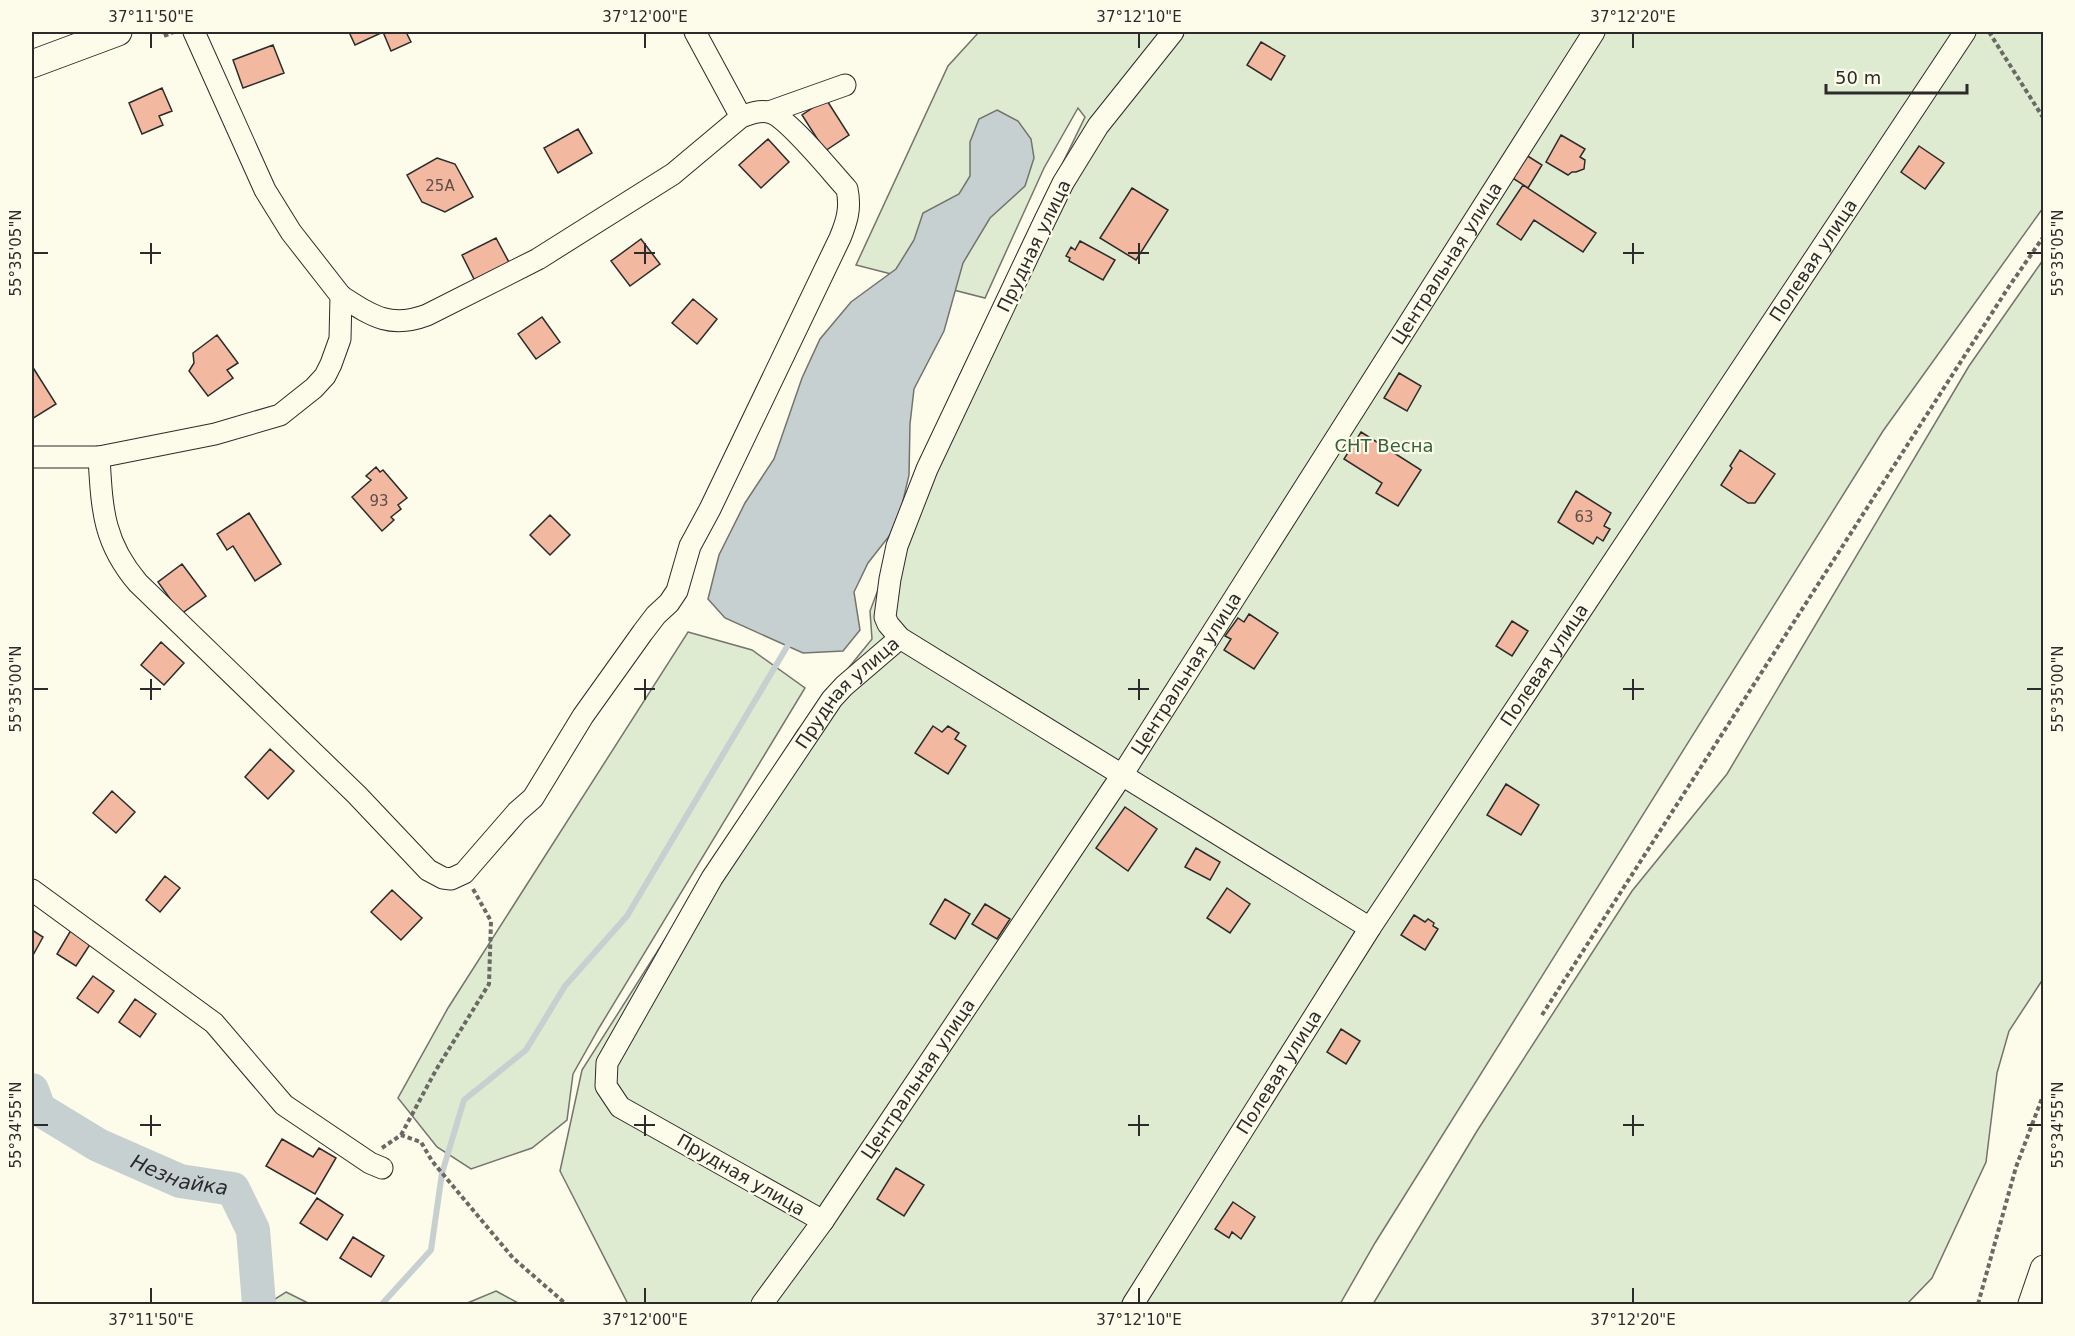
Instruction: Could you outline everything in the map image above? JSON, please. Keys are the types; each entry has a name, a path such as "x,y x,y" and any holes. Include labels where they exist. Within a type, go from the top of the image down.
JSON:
{"main road":[{"path":"32,64 118,32"},
{"path":"2032,1305 2043,1269"}],"street":[{"path":"194,32 265,190 291,232 341,296 374,315 396,322 427,315 538,259 673,174 741,117 752,113 769,112 845,85"},
{"path":"694,32 741,117"},
{"name":"Прудная улица","path":"823,1221 620,1107 606,1086 607,1063 712,879 832,699 900,638 885,617 890,579 897,546 927,469 1063,183 1098,126 1173,32"},
{"name":"Центральная улица","path":"762,1305 823,1221 1122,775 1594,32"},
{"name":"Полевая улица","path":"1133,1305 1370,928 1965,32"},
{"path":"99,457 105,524 112,545 123,566 357,795 428,870 443,879 451,879 464,873 517,812 533,798 583,716 643,632 677,591 690,546 849,218 847,189 785,121 769,112"},
{"path":"32,457 99,457 215,434 280,415 314,388 325,376 340,339 341,296"},
{"path":"900,638 1370,928"},
{"path":"32,890 214,1023 284,1105 376,1165"}],"path":[{"path":"164,36 174,32"},
{"path":"1989,32 2043,119"},
{"path":"1542,1015 2043,236"},
{"path":"376,1165 382,1147 401,1135 436,1070 489,984 491,921 464,873"},
{"path":"1978,1305 2016,1167 2043,1093"},
{"path":"401,1135 421,1142 432,1161 513,1258 566,1305"}],"green space":[{"name":"СНТ Весна","path":"979,32 2043,32 2043,208 1883,431 1375,1243 1340,1304 628,1304 560,1171 582,1070 798,730 872,639 870,611 955,385 1085,117 1078,108 1044,168 985,298 856,265 948,66"},
{"path":"2043,260 2043,979 2009,1031 1997,1073 1986,1162 1932,1278 1907,1304 1373,1304 1477,1131 1632,891 1727,774 1969,366"},
{"path":"688,632 752,650 805,688 573,1074 567,1120 532,1148 471,1169 437,1147 398,1098 448,1008"},
{"path":"496,1291 520,1304 465,1304"},
{"path":"286,1292 310,1304 267,1304"}],"shaded area":[{"path":"997,110 1018,121 1031,139 1034,158 1025,186 990,218 963,263 944,331 914,389 910,424 909,475 897,526 868,563 854,592 860,630 843,651 803,653 725,618 708,599 719,555 745,503 774,459 802,378 820,339 851,302 896,269 914,240 923,213 959,194 970,176 970,142 979,119"}],"building":[{"path":"349,32 383,32 355,45"},
{"path":"383,32 406,32 411,42 391,51"},
{"path":"1261,42 1285,56 1271,80 1247,65"},
{"path":"273,45 284,73 243,88 233,60"},
{"path":"162,88 172,111 159,116 163,125 142,134 129,103"},
{"path":"826,99 849,135 825,151 802,115"},
{"path":"578,129 592,153 558,173 544,148"},
{"path":"1561,135 1585,149 1580,157 1585,160 1584,169 1568,175 1546,162"},
{"path":"768,139 789,162 761,188 739,165"},
{"path":"1919,146 1944,163 1925,189 1901,172"},
{"path":"1526,155 1542,165 1528,188 1511,177"},
{"path":"437,158 455,164 473,197 445,212 422,202 407,175"},
{"path":"1523,185 1596,233 1583,252 1534,220 1521,240 1497,224"},
{"path":"1132,188 1168,210 1136,260 1100,238"},
{"path":"496,238 511,266 477,285 462,255"},
{"path":"641,239 660,264 630,286 611,261"},
{"path":"1080,241 1115,260 1103,280 1069,261 1070,258 1066,256 1071,247 1075,250"},
{"path":"693,299 717,319 697,344 672,323"},
{"path":"542,317 560,342 536,359 518,334"},
{"path":"217,335 238,363 227,370 233,378 208,396 189,371 194,363 193,353"},
{"path":"32,366 56,404 32,419"},
{"path":"1399,373 1421,386 1407,411 1384,398"},
{"path":"1361,432 1421,470 1398,506 1376,493 1382,483 1344,459"},
{"path":"1740,450 1775,474 1755,503 1748,503 1721,485"},
{"path":"376,467 380,472 383,470 407,498 398,505 401,509 391,517 394,520 382,531 352,497 371,480 366,476"},
{"path":"1576,491 1611,513 1604,526 1610,529 1603,541 1597,537 1593,544 1558,522"},
{"path":"249,513 281,564 255,581 233,546 227,550 217,534"},
{"path":"550,515 570,535 550,555 530,535"},
{"path":"182,564 206,596 181,614 158,582"},
{"path":"1249,614 1278,633 1254,669 1224,650 1231,639 1225,636 1238,618 1244,622"},
{"path":"1512,621 1528,631 1512,656 1496,646"},
{"path":"161,642 184,663 164,685 141,665"},
{"path":"933,726 942,732 948,726 959,733 955,739 966,746 948,774 915,753"},
{"path":"270,749 294,771 268,799 245,777"},
{"path":"1506,784 1539,805 1521,835 1487,815"},
{"path":"112,791 135,812 116,833 93,813"},
{"path":"1125,807 1157,829 1128,871 1096,848"},
{"path":"1196,848 1220,862 1210,880 1185,867"},
{"path":"165,876 180,888 160,912 146,900"},
{"path":"1227,888 1250,904 1230,933 1207,918"},
{"path":"392,890 422,918 401,940 371,912"},
{"path":"945,899 970,914 955,939 930,924"},
{"path":"985,904 1010,919 997,939 972,924"},
{"path":"1414,915 1425,922 1428,919 1438,929 1425,950 1401,935"},
{"path":"32,930 43,937 32,957"},
{"path":"71,930 91,943 76,966 57,954"},
{"path":"93,976 114,991 98,1013 77,998"},
{"path":"135,999 156,1014 140,1037 119,1022"},
{"path":"1341,1029 1360,1041 1346,1064 1327,1052"},
{"path":"282,1139 313,1157 319,1148 336,1158 315,1194 266,1166"},
{"path":"896,1168 924,1185 904,1216 877,1199"},
{"path":"317,1198 343,1215 327,1240 300,1223"},
{"path":"1233,1202 1255,1217 1241,1239 1232,1232 1229,1238 1215,1229"},
{"path":"353,1237 384,1256 371,1277 340,1258"}],"waterway":[{"path":"382,1304 431,1250 442,1173 464,1100 526,1050 565,986 627,916 788,645"},
{"name":"Незнайка","path":"32,1090 39,1109 98,1145 180,1181 233,1189 253,1230 259,1304"}]}
